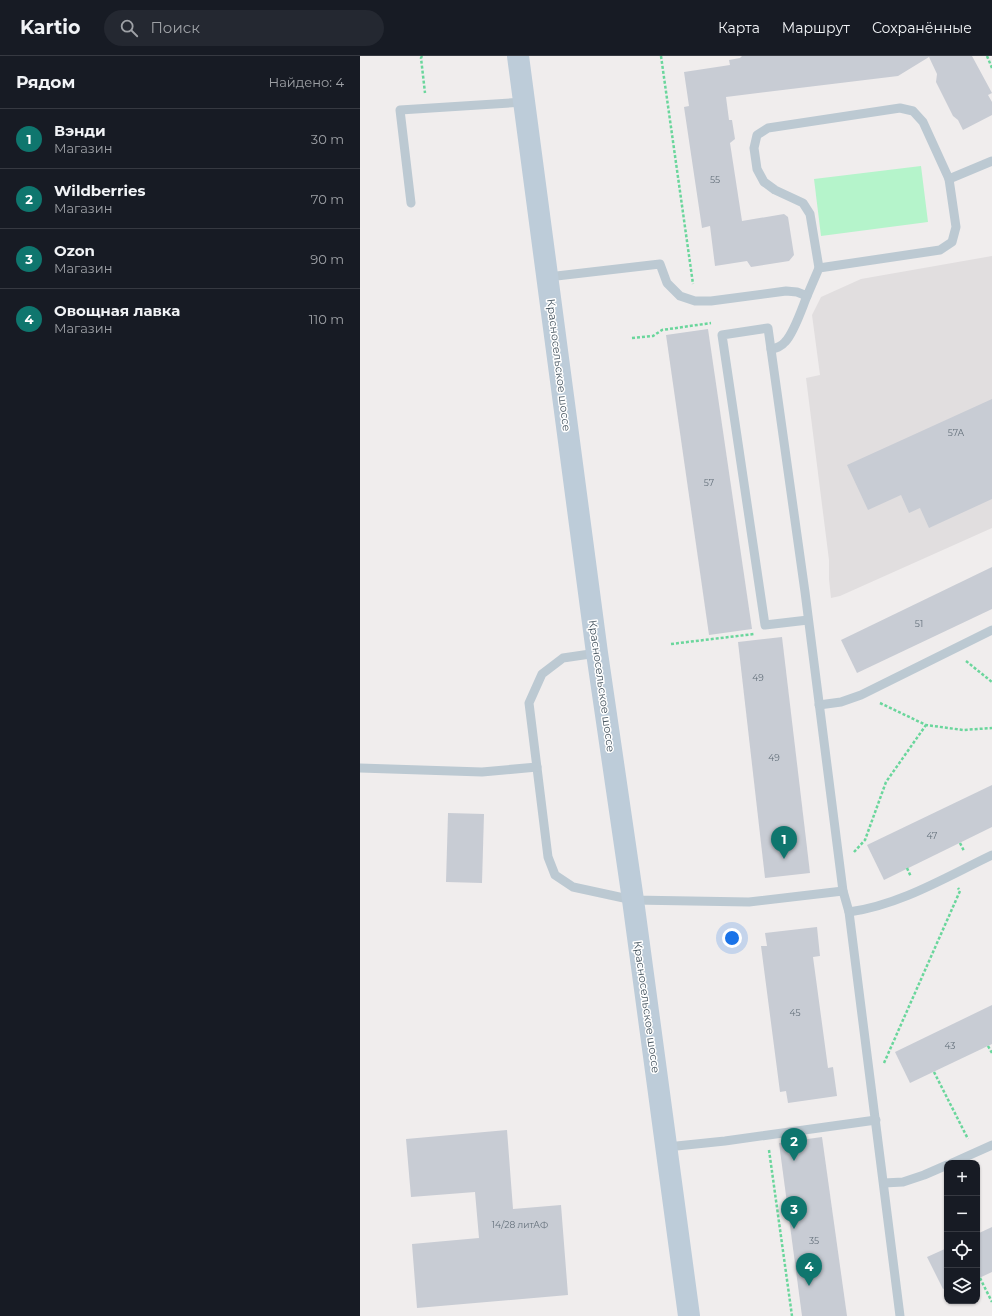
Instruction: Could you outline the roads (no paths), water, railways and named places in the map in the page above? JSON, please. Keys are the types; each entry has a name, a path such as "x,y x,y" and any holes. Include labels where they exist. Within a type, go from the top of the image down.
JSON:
{"main road":[{"name":"Красносельское шоссе","path":"518,56 597,653 633,900 689,1316"}],"lane":[{"path":"411,203 400,110 524,102"},
{"path":"771,349 778,348 790,335 819,268 810,214 803,203 775,190 764,182 757,169 754,148 757,134 768,128 900,108 913,112 923,122 949,179 956,227 952,242 940,250 819,268"},
{"path":"949,179 992,160"},
{"path":"548,277 660,264 667,283 680,296 695,300 711,301 786,291 797,292 807,296"},
{"path":"808,620 765,625 722,335 768,328 808,620 842,891 850,912 900,1316"},
{"path":"819,705 841,702 861,695 992,630"},
{"path":"597,653 563,658 542,674 529,703 548,857 555,875 574,887 633,900 749,902 842,891"},
{"path":"360,768 482,772 537,767"},
{"path":"850,912 886,904 917,891 992,855"},
{"path":"666,1148 876,1120"},
{"path":"959,1160 992,1145"},
{"path":"884,1184 903,1182 944,1166"}],"place":[{"name":"Вэнди","path":"784,859"},
{"name":"Wildberries","path":"794,1161"},
{"name":"Ozon","path":"794,1229"},
{"name":"Овощная лавка","path":"809,1286"}]}
